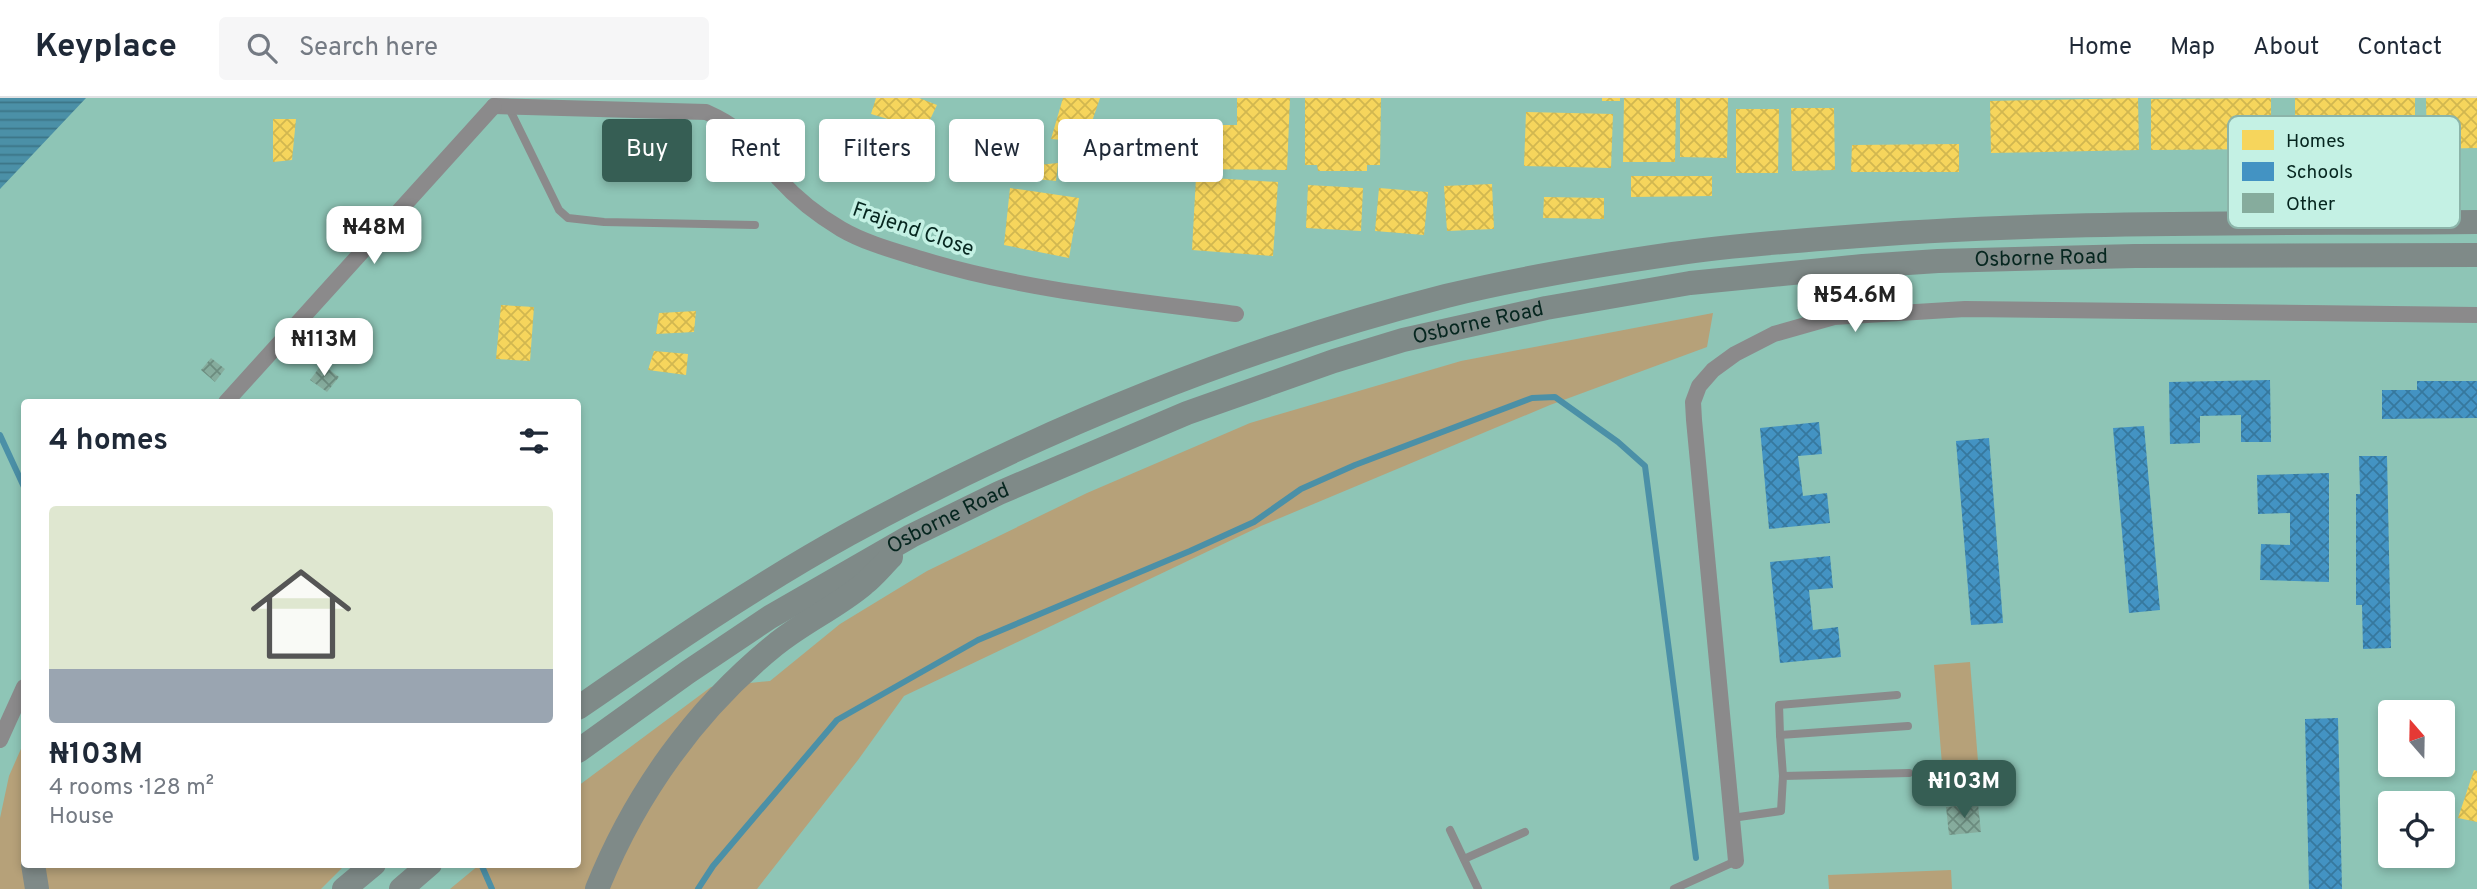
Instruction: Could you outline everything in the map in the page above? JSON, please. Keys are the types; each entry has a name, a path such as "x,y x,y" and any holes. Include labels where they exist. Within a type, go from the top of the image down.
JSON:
{"main road":[{"name":"Osborne Road","path":"581,706 768,581 857,530 1003,455 1128,402 1270,349 1357,321 1447,296 1527,278 1678,253 1891,233 2029,225 2228,224"},
{"name":"Osborne Road","path":"581,749 770,617 911,536 999,493 1187,413 1334,361 1403,340 1690,283 1938,261 2135,256 2477,255"},
{"path":"597,889 606,867 653,781 684,737 729,687 776,644 864,584 911,536"},
{"path":"34,868 37,889"},
{"path":"338,889 355,868"},
{"path":"344,889 369,868"},
{"path":"401,889 425,868"}],"street":[{"name":"Frajend Close","path":"499,103 706,112 727,121 749,138 780,179 814,211 842,230 896,251 961,271 1083,294 1236,314"},
{"path":"229,399 499,103"},
{"path":"1736,861 1693,402 1699,386 1713,370 1735,354 1774,334 1835,317 1965,309 2477,315"},
{"path":"0,740 21,694"}],"lane":[{"path":"499,103 559,210 568,218 604,222 755,225"},
{"path":"1732,818 1781,811 1783,776 1779,705 1897,695"},
{"path":"1780,735 1908,726"},
{"path":"1783,776 1909,773"},
{"path":"1450,830 1478,889"},
{"path":"1464,859 1525,832"},
{"path":"1674,889 1736,861"}],"shaded area":[{"path":"1713,313 1707,347 1550,405 1261,526 904,696 858,760 757,889 450,889 475,868 581,868 581,784 711,687 770,681 840,624 927,571 1087,493 1250,423 1461,361"},
{"path":"1970,662 1980,786 1944,789 1934,665"},
{"path":"21,749 21,868 342,868 321,889 0,889 0,818 9,776"},
{"path":"1951,870 1952,889 1829,889 1828,875"}],"water":[{"path":"0,98 86,98 0,189"}],"building: Homes":[{"path":"876,98 919,98 937,105 930,119 888,119 871,114"},
{"path":"1063,98 1100,98 1093,119 1058,119 1058,140 1051,139"},
{"path":"1237,98 1290,98 1287,170 1223,169 1223,125 1237,125"},
{"path":"1305,98 1381,98 1380,165 1367,165 1367,171 1318,171 1317,165 1305,165"},
{"path":"1602,98 1620,98 1620,101 1602,101"},
{"path":"1624,98 1676,98 1675,162 1623,162"},
{"path":"1680,98 1728,98 1727,158 1680,157"},
{"path":"2138,98 2139,150 1991,153 1990,101"},
{"path":"2271,98 2271,116 2228,116 2228,149 2151,150 2151,99"},
{"path":"2295,98 2415,98 2415,116 2295,116"},
{"path":"2426,98 2477,98 2477,148 2460,148 2460,116 2426,116"},
{"path":"1791,108 1834,108 1835,170 1792,171"},
{"path":"1736,109 1779,109 1778,173 1736,173"},
{"path":"1526,112 1613,114 1611,168 1524,166"},
{"path":"273,119 296,119 292,160 273,162"},
{"path":"1959,144 1959,172 1851,172 1852,145"},
{"path":"1058,163 1056,181 1044,180 1044,164"},
{"path":"1631,176 1712,176 1712,196 1631,197"},
{"path":"1223,179 1278,182 1273,256 1192,250 1196,182 1223,182"},
{"path":"1492,184 1494,229 1447,231 1444,186"},
{"path":"1308,185 1363,188 1361,231 1306,228"},
{"path":"1010,188 1079,198 1069,258 1004,245"},
{"path":"1379,188 1428,192 1424,235 1375,231"},
{"path":"1544,197 1604,198 1604,219 1543,218"},
{"path":"501,305 534,307 530,361 496,359"},
{"path":"696,311 694,332 656,334 659,313"},
{"path":"654,351 688,354 686,375 648,370"},
{"path":"2474,770 2477,771 2477,822 2458,818"}],"building: Schools":[{"path":"2270,380 2271,442 2241,442 2241,415 2200,416 2200,443 2170,444 2169,382"},
{"path":"2417,381 2477,381 2477,418 2382,419 2382,390 2417,390"},
{"path":"1819,422 1822,454 1798,456 1803,496 1827,493 1830,523 1769,529 1760,428"},
{"path":"2144,426 2160,610 2129,613 2113,428"},
{"path":"1989,438 2003,623 1971,625 1956,441"},
{"path":"2359,456 2387,456 2391,648 2363,649 2362,605 2356,605 2356,494 2360,494"},
{"path":"2329,473 2329,582 2260,580 2261,544 2290,545 2290,513 2258,514 2257,475"},
{"path":"1830,556 1833,588 1809,590 1813,630 1838,627 1841,657 1780,663 1770,562"},
{"path":"2338,718 2342,889 2309,889 2305,719"}],"building: Other":[{"path":"211,358 225,369 215,382 201,370"},
{"path":"322,364 339,377 327,392 310,380"},
{"path":"1978,804 1981,832 1949,835 1946,807"}],"waterway":[{"path":"698,889 713,866 837,720 978,640 1254,522 1301,489 1355,465 1532,398 1555,397 1618,442 1645,466 1696,858"},
{"path":"0,435 21,480"},
{"path":"483,868 492,889"}]}
